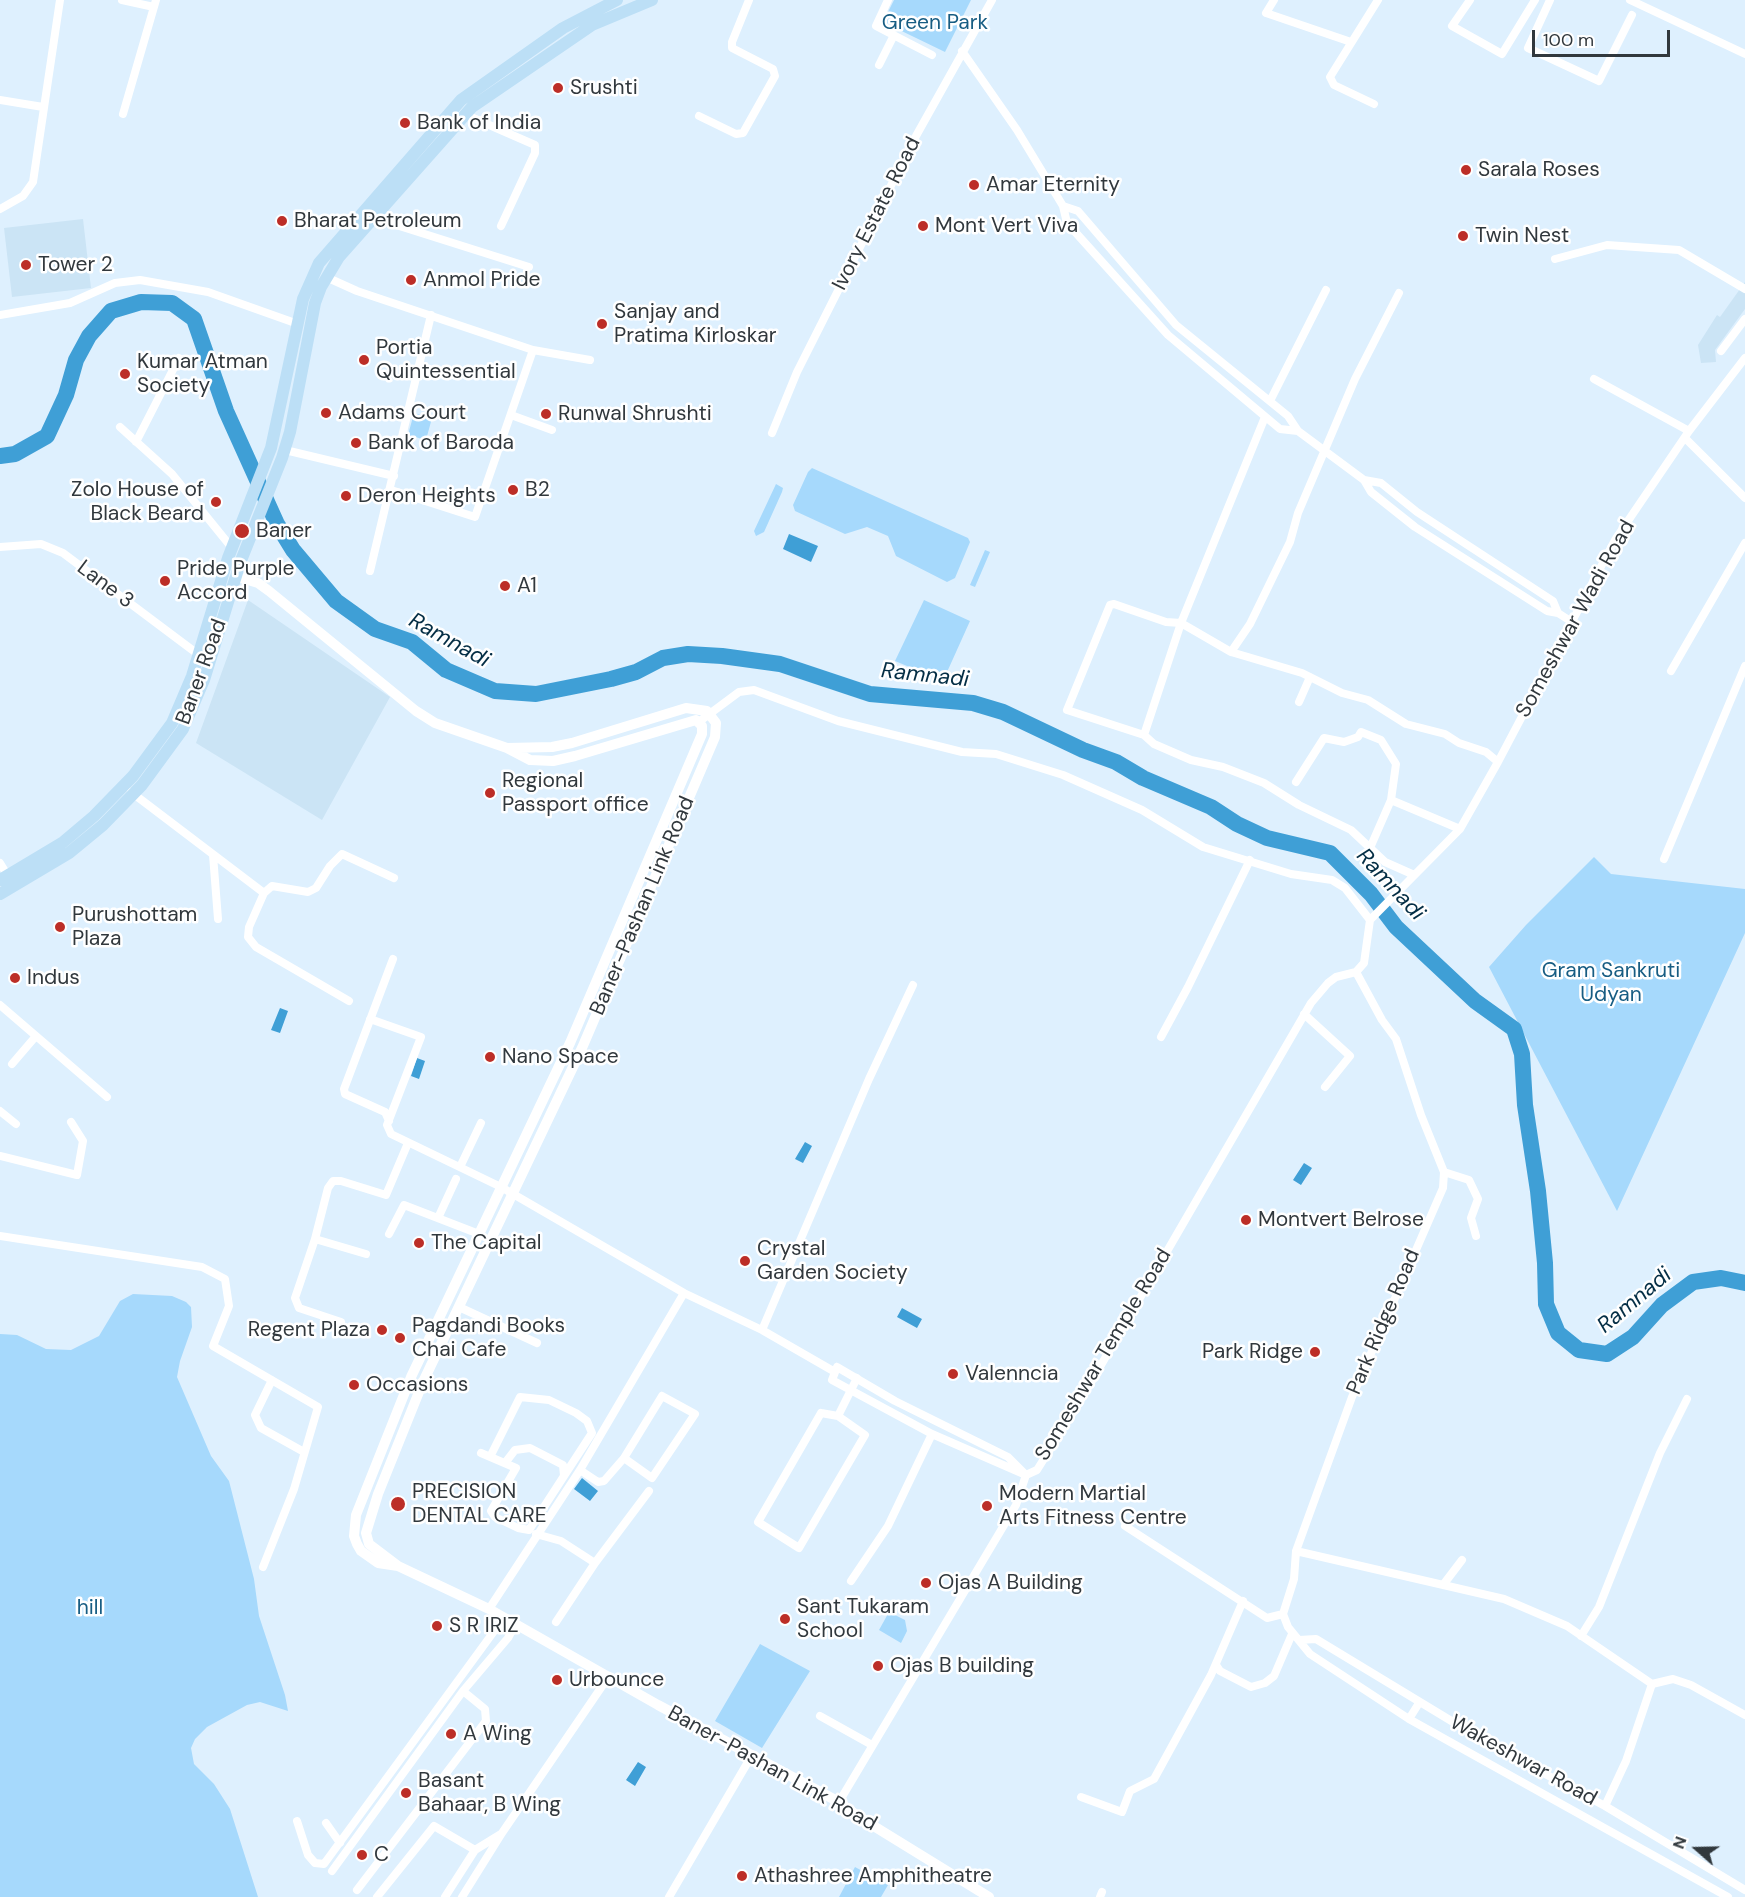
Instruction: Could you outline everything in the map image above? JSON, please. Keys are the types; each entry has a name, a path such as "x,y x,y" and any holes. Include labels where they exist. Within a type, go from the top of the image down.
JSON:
{"main road":[{"path":"359,227 466,107 563,28 617,0"},
{"path":"359,227 379,214 466,107 592,25 652,0"},
{"name":"Baner Road","path":"4,878 69,838 129,790 172,746 194,706 236,576 283,454 315,303 326,277 359,227"},
{"name":"Baner Road","path":"0,894 69,853 103,825 129,790 172,723 183,701 232,548 271,448 306,291 320,263 359,227"}],"street":[{"path":"0,209 23,196 33,182 42,109 60,0"},
{"path":"122,0 155,3 123,114"},
{"path":"699,116 736,134 743,132 775,76 773,69 732,48 732,42 749,0"},
{"path":"888,0 876,26 932,54"},
{"name":"Ivory Estate Road","path":"772,433 797,372 962,51 992,0"},
{"path":"1274,0 1266,13 1351,42"},
{"path":"1374,104 1334,85 1330,80 1331,74 1378,0"},
{"path":"1470,0 1452,26 1502,54 1535,0"},
{"path":"1550,0 1528,48 1599,81 1632,15"},
{"path":"1630,0 1745,54"},
{"path":"879,65 894,35"},
{"path":"962,51 1023,140 1063,206 1067,224 1168,335 1280,429 1298,431"},
{"path":"0,100 42,109"},
{"path":"466,107 535,145 535,153 501,226"},
{"path":"1063,206 1078,211 1176,325 1288,416 1298,431 1365,480 1381,483 1417,512 1553,601 1558,613"},
{"path":"379,214 393,224 529,267"},
{"path":"1555,260 1607,245 1679,250 1745,289"},
{"path":"326,277 357,291 533,350 590,360"},
{"path":"0,315 70,303 115,283 140,280 208,292 298,324"},
{"path":"1270,401 1326,290"},
{"path":"1232,652 1267,593 1355,379 1399,292"},
{"path":"370,571 431,315"},
{"path":"1722,351 1745,319"},
{"path":"391,490 475,517 533,350"},
{"path":"136,441 179,358"},
{"name":"Someshwar Wadi Road","path":"1460,828 1498,762 1615,540 1687,434 1742,369 1745,358"},
{"path":"1594,379 1687,434 1745,498"},
{"path":"511,415 552,430"},
{"path":"1144,735 1181,623 1265,417"},
{"path":"120,428 172,474 232,548"},
{"path":"283,454 394,476"},
{"path":"1365,480 1371,492 1415,527 1547,611 1558,613 1572,622"},
{"path":"1671,670 1745,543"},
{"name":"Lane 3","path":"0,547 41,544 63,553 199,655"},
{"path":"236,576 258,583 269,591 416,711 435,723 507,748 530,760 553,761 688,722 700,721 739,692 754,690 849,724 962,752 996,754 1063,775 1142,810 1203,847 1291,874 1332,880 1345,888 1370,920"},
{"path":"1410,876 1384,862 1351,830 1299,805 1264,783 1223,767 1191,760 1154,744 1144,735 1067,710 1110,605 1114,604 1166,622 1181,623 1232,652 1310,677 1342,693 1380,706 1406,724 1444,734 1460,743 1486,752 1498,762"},
{"path":"1664,859 1745,666"},
{"path":"1299,702 1310,677"},
{"path":"507,748 552,747 572,743 686,708 698,708 712,714"},
{"name":"Baner-Pashan Link Road","path":"712,714 716,723 715,737 582,1048 423,1382 368,1519 366,1533 369,1544 398,1566 489,1609 503,1619 839,1802 859,1817 989,1897"},
{"name":"Baner-Pashan Link Road","path":"398,1566 378,1563 361,1551 354,1536 356,1515 411,1377 570,1042 702,734 700,721"},
{"path":"1296,782 1324,738 1344,742 1358,737 1361,732 1381,740 1396,764 1390,800 1370,848"},
{"path":"129,790 264,893"},
{"path":"1390,800 1460,828 1410,876 1370,920 1368,953 1365,963 1356,972 1382,1020 1396,1039 1421,1115 1444,1172 1469,1180 1478,1199 1471,1218 1476,1236"},
{"path":"349,1001 256,947 248,937 249,927 264,893 272,886 308,892 316,888 330,866 342,854 394,878"},
{"path":"213,855 218,919"},
{"path":"1161,1037 1250,860"},
{"path":"0,863 4,878"},
{"path":"389,1121 385,1112 344,1093 393,958"},
{"name":"Someshwar Temple Road","path":"839,1802 1016,1505 1026,1475 1037,1470 1079,1403 1304,1014 1328,983 1336,977 1356,972"},
{"path":"762,1330 879,1057 913,985"},
{"path":"0,1005 107,1097"},
{"path":"1304,1014 1350,1056 1325,1087"},
{"path":"370,1019 421,1037 387,1130 408,1143 501,1187 684,1293 762,1330 835,1372"},
{"path":"12,1065 36,1036"},
{"path":"1,1114 16,1124"},
{"path":"0,1156 77,1175 82,1141 71,1122"},
{"path":"460,1167 481,1124"},
{"path":"341,1322 299,1308 295,1298 315,1239 328,1188 333,1181 341,1181 386,1195 408,1143"},
{"name":"Park Ridge Road","path":"1283,1614 1294,1579 1296,1551 1352,1397 1443,1188 1444,1172"},
{"path":"438,1218 456,1179"},
{"path":"389,1234 404,1205 479,1234"},
{"path":"0,1236 202,1267 225,1279 229,1306 213,1346 318,1407 294,1489 263,1567"},
{"path":"315,1239 366,1254"},
{"path":"489,1609 580,1470 684,1293"},
{"path":"459,1307 537,1343"},
{"path":"837,1367 895,1401 1008,1457 1026,1475 932,1434 851,1391 832,1380 837,1367"},
{"path":"838,1416 857,1378"},
{"path":"272,1380 255,1415 261,1428 304,1452"},
{"path":"580,1470 598,1482 604,1481 624,1458 662,1396 694,1414 652,1478 624,1458"},
{"path":"481,1453 490,1457 505,1463 516,1468 492,1512 495,1517 518,1528 529,1530 592,1433 587,1421 576,1413 549,1400 520,1397 490,1457"},
{"path":"1581,1636 1599,1607 1657,1462 1687,1399"},
{"path":"820,1413 838,1416 865,1435 799,1548 758,1522 820,1413"},
{"path":"851,1581 888,1526 932,1434"},
{"path":"505,1463 515,1450 530,1448 563,1464 564,1476"},
{"path":"556,1622 595,1563 649,1491"},
{"path":"356,1515 368,1519"},
{"path":"1125,1526 1267,1618 1283,1614"},
{"path":"536,1534 561,1541 595,1563"},
{"path":"1296,1551 1504,1599 1567,1626 1652,1684"},
{"path":"1443,1585 1462,1560"},
{"path":"1082,1797 1122,1812 1130,1791 1154,1779 1216,1665 1244,1601"},
{"name":"Wakeshwar Road","path":"1283,1614 1292,1634 1310,1654 1409,1719 1728,1897"},
{"path":"297,1821 308,1855 315,1863 324,1864 503,1619"},
{"path":"332,1871 463,1691 508,1638 515,1625"},
{"path":"1216,1665 1220,1671 1251,1687 1265,1683 1274,1676 1292,1634"},
{"name":"Wakeshwar Road","path":"1299,1640 1316,1639 1419,1703 1491,1745 1605,1806 1745,1890"},
{"path":"461,1897 609,1676"},
{"path":"1652,1684 1673,1678 1745,1714"},
{"path":"1605,1806 1633,1742 1652,1684"},
{"path":"357,1890 486,1721 485,1709 463,1691"},
{"path":"1409,1719 1419,1703"},
{"path":"820,1716 872,1745"},
{"path":"669,1897 752,1755"},
{"path":"326,1823 339,1843"},
{"path":"377,1897 434,1826 474,1850"},
{"path":"445,1897 474,1850 502,1833"}],"shaded area":[{"path":"83,219 91,288 12,297 4,228"},
{"path":"1745,282 1745,309 1715,350 1716,362 1701,363 1698,345 1717,315 1720,317"},
{"path":"789,534 818,546 811,562 783,549"},
{"path":"248,600 390,697 322,820 196,743"},
{"path":"280,1008 288,1011 280,1033 271,1030"},
{"path":"417,1058 425,1061 419,1079 411,1076"},
{"path":"805,1142 812,1146 803,1163 795,1159"},
{"path":"1304,1163 1312,1168 1301,1185 1293,1180"},
{"path":"902,1308 922,1319 917,1328 897,1317"},
{"path":"582,1478 598,1491 590,1501 574,1489"},
{"path":"638,1762 646,1767 635,1786 626,1780"}],"green space":[{"name":"Green Park","path":"894,0 971,0 945,52 883,22"},
{"path":"414,413 432,418 426,440 408,435"},
{"path":"812,468 968,538 970,542 955,578 947,582 896,556 888,536 867,527 845,534 795,511 793,505"},
{"path":"776,484 783,488 782,492 764,532 756,536 754,531"},
{"path":"985,550 990,552 975,587 970,585"},
{"path":"924,600 970,621 943,681 895,661"},
{"name":"Gram Sankruti Udyan","path":"1594,857 1611,874 1745,889 1745,933 1617,1211 1489,967 1526,925"},
{"name":"hill","path":"133,1294 172,1296 186,1302 191,1307 192,1327 177,1377 211,1456 229,1481 254,1579 259,1616 285,1695 288,1711 260,1702 247,1705 207,1727 195,1739 191,1748 194,1764 214,1784 230,1809 258,1897 0,1897 0,1334 17,1335 46,1349 71,1350 99,1336 120,1301"},
{"path":"889,1612 905,1620 907,1631 901,1643 879,1630"},
{"path":"760,1644 810,1671 762,1748 715,1721"},
{"path":"855,1867 888,1885 881,1897 839,1897"}],"waterway":[{"name":"Ramnadi","path":"0,456 15,454 47,436 66,395 76,360 89,336 111,311 141,302 172,303 194,319 226,411 277,524 293,550 336,601 375,629 412,642 446,670 495,691 536,694 611,679 636,672 663,658 688,654 780,664 870,694 973,703 1003,712 1083,750 1116,762 1143,778 1211,807 1237,824 1267,838 1330,853 1371,894 1396,927 1475,1001 1514,1029 1522,1054 1525,1105 1538,1191 1545,1263 1546,1304 1558,1333 1579,1350 1607,1354 1633,1337 1662,1305 1693,1282 1721,1278 1745,1283"}],"place":[{"name":"Srushti","path":"558,88"},
{"name":"Bank of India","path":"405,123"},
{"name":"Sarala Roses","path":"1466,170"},
{"name":"Amar Eternity","path":"974,185"},
{"name":"Bharat Petroleum","path":"282,221"},
{"name":"Mont Vert Viva","path":"923,226"},
{"name":"Twin Nest","path":"1463,236"},
{"name":"Tower 2","path":"26,265"},
{"name":"Anmol Pride","path":"411,280"},
{"name":"Sanjay and Pratima Kirloskar","path":"602,324"},
{"name":"Portia Quintessential","path":"364,360"},
{"name":"Kumar Atman Society","path":"125,374"},
{"name":"Adams Court","path":"326,413"},
{"name":"Runwal Shrushti","path":"546,414"},
{"name":"Bank of Baroda","path":"356,443"},
{"name":"B2","path":"513,490"},
{"name":"Deron Heights","path":"346,496"},
{"name":"Zolo House of Black Beard","path":"216,502"},
{"name":"Baner","path":"242,531"},
{"name":"Pride Purple Accord","path":"165,581"},
{"name":"A1","path":"505,586"},
{"name":"Regional Passport office","path":"490,793"},
{"name":"Purushottam Plaza","path":"60,927"},
{"name":"Indus","path":"15,978"},
{"name":"Nano Space","path":"490,1057"},
{"name":"Montvert Belrose","path":"1246,1220"},
{"name":"The Capital","path":"419,1243"},
{"name":"Crystal Garden Society","path":"745,1261"},
{"name":"Regent Plaza","path":"382,1330"},
{"name":"Pagdandi Books Chai Cafe","path":"400,1338"},
{"name":"Park Ridge","path":"1315,1352"},
{"name":"Valenncia","path":"953,1374"},
{"name":"Occasions","path":"354,1385"},
{"name":"PRECISION DENTAL CARE","path":"398,1504"},
{"name":"Modern Martial Arts Fitness Centre","path":"987,1506"},
{"name":"Ojas A Building","path":"926,1583"},
{"name":"Sant Tukaram School","path":"785,1619"},
{"name":"S R IRIZ","path":"437,1626"},
{"name":"Ojas B building","path":"878,1666"},
{"name":"Urbounce","path":"557,1680"},
{"name":"A Wing","path":"451,1734"},
{"name":"Basant Bahaar, B Wing","path":"406,1793"},
{"name":"C","path":"362,1855"},
{"name":"Athashree Amphitheatre","path":"742,1876"}]}
